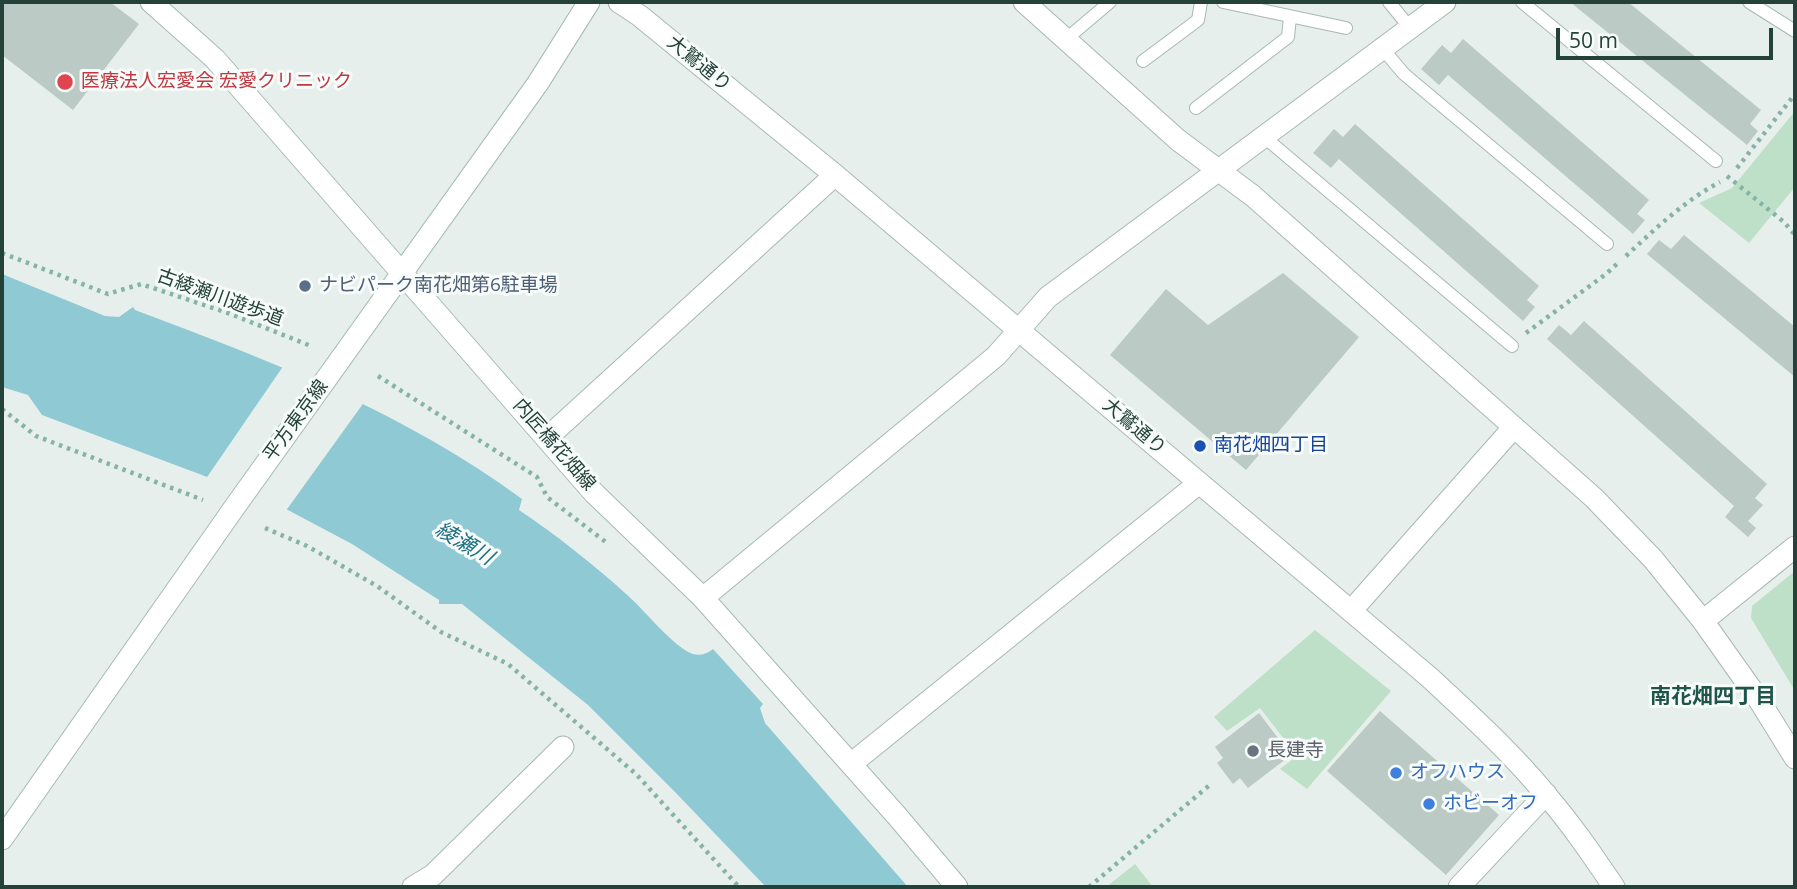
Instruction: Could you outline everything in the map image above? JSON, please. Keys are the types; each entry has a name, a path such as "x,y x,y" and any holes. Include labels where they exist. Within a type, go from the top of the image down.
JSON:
{"street":[{"name":"平方東京線","path":"2,839 234,508 538,83 589,2"},
{"name":"大鷲通り","path":"619,2 640,16 835,175 1351,611 1470,716 1546,794 1575,830 1614,887"},
{"path":"1024,2 1178,140 1253,196 1594,498 1653,558 1703,621 1759,700 1795,758"},
{"path":"703,598 996,356 1048,298 1445,2"},
{"name":"内匠橋花畑線","path":"154,3 215,59 594,492 703,598 957,887"},
{"path":"548,437 835,175"},
{"path":"1351,611 1514,426"},
{"path":"851,764 1199,483"},
{"path":"1703,621 1795,547"},
{"path":"413,887 433,874 563,747"},
{"path":"1459,887 1546,794"}],"lane":[{"path":"1065,41 1110,2"},
{"path":"1143,61 1198,20 1201,2"},
{"path":"1223,2 1346,28"},
{"path":"1390,2 1410,28"},
{"path":"1522,2 1716,161"},
{"path":"1749,2 1795,31"},
{"path":"1196,108 1288,37 1290,17"},
{"path":"1382,48 1404,74 1607,244"},
{"path":"1264,136 1512,346"}],"path":[{"path":"1512,346 1528,330 1606,274 1668,216 1703,191 1728,178 1795,94"},
{"path":"1716,161 1728,178 1784,222 1795,235"},
{"name":"古綾瀬川遊歩道","path":"2,253 108,294 141,284 228,313 311,346"},
{"path":"378,376 537,477 547,497 612,547"},
{"path":"2,409 36,436 204,500"},
{"path":"265,528 307,547 377,586 441,632 508,664 636,774 739,887"},
{"path":"1089,887 1212,783"}],"green space":[{"path":"1795,111 1795,187 1749,243 1699,203 1732,188"},
{"path":"1795,571 1795,691 1751,618 1752,606"},
{"path":"1315,630 1391,691 1307,789 1280,769 1297,756 1260,708 1227,731 1214,717"},
{"path":"1135,864 1153,887 1106,887"}],"water":[{"name":"綾瀬川","path":"2,274 105,316 119,317 133,307 286,369 384,415 478,468 522,499 519,510 600,571 677,644 696,655 713,649 763,704 760,708 765,723 908,887 766,887 588,705 462,604 439,604 439,600 352,544 286,509 42,415 28,395 2,387"}],"pier":[{"path":"284,365 365,401 285,512 205,480"}],"building":[{"name":"医療法人宏愛会 宏愛クリニック","path":"2,2 110,2 139,24 73,110 2,55"},
{"path":"1570,2 1628,2 1761,110 1750,124 1758,131 1747,145"},
{"path":"1463,39 1649,200 1637,214 1645,220 1633,234 1448,75 1439,85 1421,69 1442,45 1451,53"},
{"path":"1355,124 1539,286 1527,300 1535,307 1523,321 1339,159 1331,168 1313,153 1334,129 1343,137"},
{"path":"1684,235 1795,327 1795,377 1647,254 1659,240 1671,249"},
{"path":"1283,273 1359,337 1246,470 1110,355 1166,289 1208,325"},
{"path":"1584,321 1767,484 1755,498 1763,505 1748,521 1756,528 1748,537 1725,517 1734,506 1547,339 1559,325 1571,335"},
{"path":"1380,711 1499,815 1446,875 1327,771"},
{"name":"長建寺","path":"1259,713 1291,755 1248,788 1240,778 1233,784 1217,763 1223,758 1215,747"}],"place":[{"name":"医療法人宏愛会 宏愛クリニック","path":"65,82"},
{"name":"ナビパーク南花畑第6駐車場","path":"305,286"},
{"name":"南花畑四丁目","path":"1200,446"},
{"name":"長建寺","path":"1253,751"},
{"name":"オフハウス","path":"1396,773"},
{"name":"ホビーオフ","path":"1429,804"}],"district":[{"name":"南花畑四丁目","path":"1713,697"}]}
